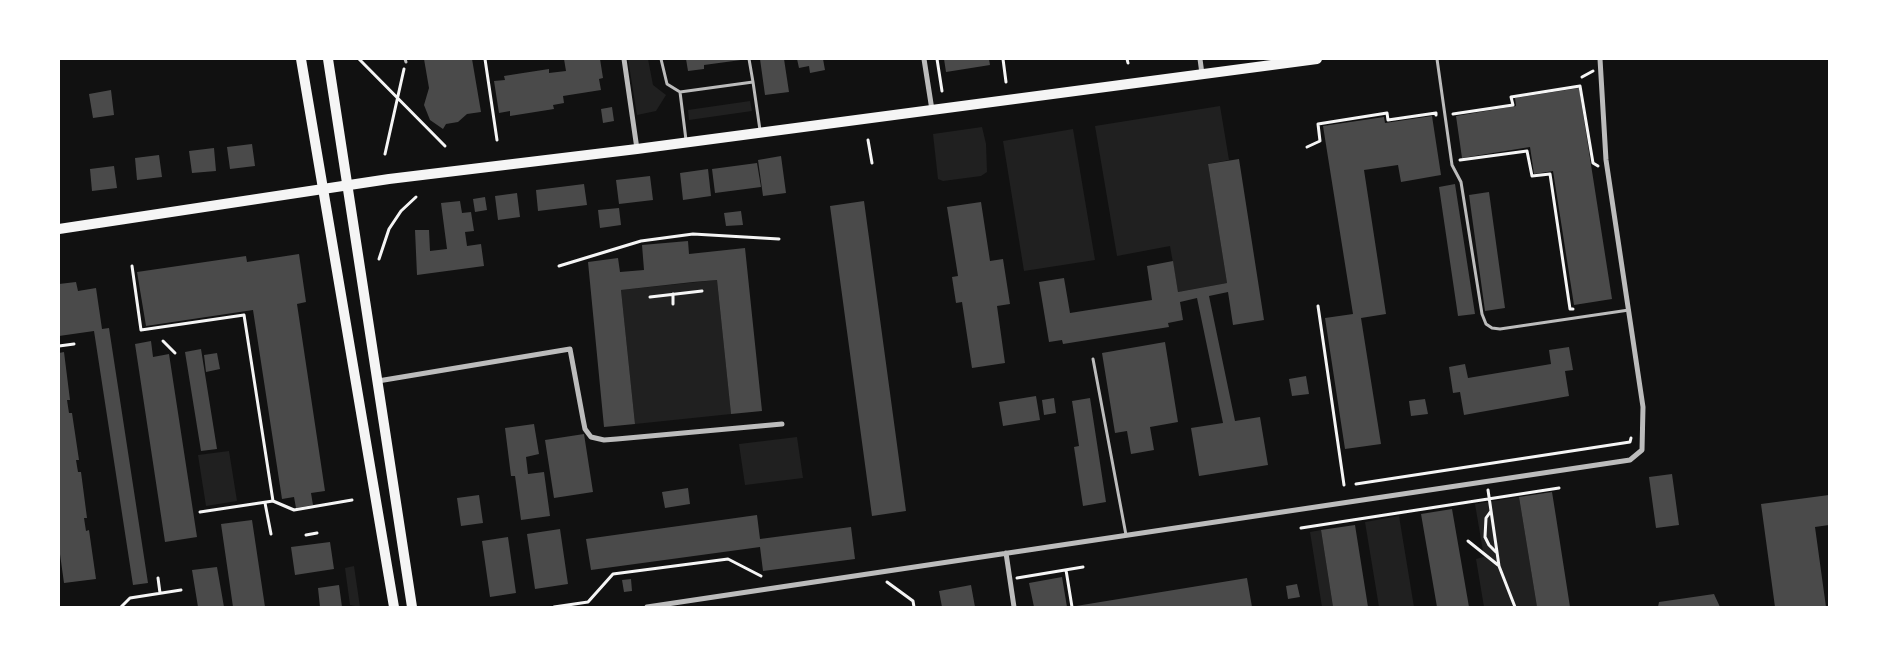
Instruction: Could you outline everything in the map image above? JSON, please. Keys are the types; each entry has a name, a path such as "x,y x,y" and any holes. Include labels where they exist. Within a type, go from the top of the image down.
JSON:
{"main road":[{"path":"301,59 325,190 394,607"},
{"path":"328,59 412,607"},
{"path":"59,229 348,186 1317,59"}],"street":[{"path":"624,59 637,149"},
{"path":"924,59 932,110"},
{"path":"1200,59 1202,74"},
{"path":"647,607 1630,460 1642,450 1644,407 1606,160 1600,59"},
{"path":"378,381 570,348 585,429 591,437 604,440 782,424"},
{"path":"1006,553 1014,607"}],"lane":[{"path":"661,59 667,84 680,92 753,82"},
{"path":"749,59 761,133"},
{"path":"1437,59 1452,165 1461,182 1482,314 1486,324 1492,328 1500,329 1629,310"},
{"path":"680,92 686,143"},
{"path":"1093,359 1126,535"}],"path":[{"path":"359,59 445,146"},
{"path":"485,59 497,140"},
{"path":"937,59 942,91"},
{"path":"1003,59 1006,82"},
{"path":"385,154 406,60"},
{"path":"1455,124 1453,114 1512,105 1511,97 1580,86 1593,163"},
{"path":"1307,147 1320,142 1318,124 1387,113 1388,120 1436,113 1437,120"},
{"path":"868,140 872,163"},
{"path":"1459,151 1460,160 1527,151 1532,176 1550,174 1570,309 1580,307"},
{"path":"379,259 389,229 401,211 416,197"},
{"path":"559,266 641,241 693,234 779,239"},
{"path":"132,266 142,330 244,315 273,501"},
{"path":"650,297 702,291"},
{"path":"673,294 674,304"},
{"path":"1318,306 1344,486"},
{"path":"163,341 175,353"},
{"path":"59,346 74,344"},
{"path":"1356,484 1630,442 1632,436"},
{"path":"1487,482 1499,566 1515,607"},
{"path":"1300,528 1559,488"},
{"path":"200,512 273,501 294,510 352,500"},
{"path":"265,503 271,534"},
{"path":"1491,511 1486,518 1485,537 1489,545 1497,552"},
{"path":"306,535 317,533"},
{"path":"1468,541 1499,566"},
{"path":"554,607 588,602 613,574 728,559 761,576"},
{"path":"1010,579 1084,567"},
{"path":"1066,570 1072,607"},
{"path":"874,573 913,601 914,607"},
{"path":"158,578 160,593"},
{"path":"121,607 130,598 181,590"}],"shaded area":[{"path":"628,59 648,59 653,85 666,95 656,111 637,115"},
{"path":"750,101 752,111 689,120 688,110"},
{"path":"1220,106 1229,160 1208,164 1227,283 1178,292 1170,246 1117,256 1095,126"},
{"path":"982,127 986,144 987,172 981,176 943,181 938,179 933,134"},
{"path":"1073,129 1095,260 1024,271 1003,141"},
{"path":"717,280 731,414 635,424 621,290"},
{"path":"797,437 803,478 745,485 739,444"},
{"path":"229,451 237,501 206,506 198,455"},
{"path":"1519,497 1537,607 1484,607 1476,559 1484,557 1475,504"},
{"path":"1399,516 1414,607 1379,607 1365,522"},
{"path":"1321,530 1333,607 1322,607 1310,532"},
{"path":"354,566 360,607 350,605 345,568"}],"building":[{"path":"424,59 472,59 481,112 467,114 458,122 446,124 443,129 430,120 424,105 429,88"},
{"path":"564,59 600,59 603,78 599,79 601,90 563,96 564,103 553,105 554,109 510,116 510,111 499,113 494,81 505,80 504,76 549,69 549,73 566,71"},
{"path":"686,59 741,60 704,65 704,69 688,71"},
{"path":"760,59 784,59 789,92 765,95"},
{"path":"797,59 823,59 825,70 810,73 809,66 799,68"},
{"path":"944,59 989,59 990,65 946,72"},
{"path":"1579,88 1612,299 1574,305 1553,171 1534,174 1530,147 1462,158 1456,116 1516,106 1515,98"},
{"path":"111,90 114,115 93,118 89,94"},
{"path":"612,107 614,121 603,123 601,109"},
{"path":"1432,116 1441,175 1401,182 1398,165 1364,170 1386,314 1361,318 1381,444 1345,449 1325,318 1353,314 1323,126 1384,117 1385,123"},
{"path":"252,144 255,166 230,169 227,147"},
{"path":"214,148 216,171 192,173 189,151"},
{"path":"159,155 162,177 137,180 135,158"},
{"path":"781,156 786,193 763,196 758,160"},
{"path":"1239,159 1264,320 1233,325 1228,292 1209,296 1235,421 1260,417 1268,465 1199,476 1191,428 1223,423 1197,298 1180,302 1183,320 1168,323 1169,327 1063,344 1062,340 1049,342 1039,282 1064,278 1070,313 1152,300 1147,266 1173,261 1178,292 1227,283 1208,164"},
{"path":"757,163 761,187 715,193 712,169"},
{"path":"114,166 117,188 92,191 90,169"},
{"path":"708,169 711,196 683,200 680,173"},
{"path":"650,176 653,200 619,204 616,180"},
{"path":"584,184 587,205 538,211 536,190"},
{"path":"1455,184 1475,314 1458,316 1439,187"},
{"path":"1489,192 1505,308 1485,311 1469,195"},
{"path":"517,193 520,217 498,220 495,196"},
{"path":"485,197 487,210 475,212 473,199"},
{"path":"460,201 462,213 471,212 474,231 465,232 467,246 481,244 484,266 417,275 415,230 429,230 430,251 447,249 441,203"},
{"path":"864,201 906,511 872,516 830,206"},
{"path":"981,202 990,261 1003,259 1010,304 997,306 1005,363 972,368 962,302 956,303 952,277 958,276 947,207"},
{"path":"619,208 621,225 600,228 598,210"},
{"path":"741,211 743,225 726,226 724,213"},
{"path":"688,241 689,254 745,248 762,411 731,414 717,280 693,282 621,290 635,424 604,427 588,262 618,258 620,272 644,270 642,245"},
{"path":"299,254 306,302 297,304 325,491 311,493 313,505 296,508 294,497 282,499 253,310 146,326 137,272 246,256 247,262"},
{"path":"76,282 78,291 96,288 102,329 109,328 148,583 133,585 94,331 59,336 59,284"},
{"path":"151,341 153,357 169,354 197,537 165,542 135,344"},
{"path":"1165,342 1178,422 1150,427 1154,450 1131,454 1127,431 1115,433 1102,353"},
{"path":"1569,347 1573,370 1565,371 1569,396 1464,415 1460,392 1453,393 1449,367 1465,364 1468,378 1551,364 1549,350"},
{"path":"201,349 217,449 201,451 185,352"},
{"path":"64,352 70,400 67,400 69,413 72,413 79,460 76,460 78,472 81,472 87,518 84,518 86,531 89,530 96,579 64,583 59,547 59,353"},
{"path":"217,353 220,369 206,372 204,355"},
{"path":"1306,376 1309,394 1292,396 1289,379"},
{"path":"1036,396 1040,420 1003,426 999,402"},
{"path":"1054,398 1056,413 1044,415 1042,400"},
{"path":"1090,398 1106,502 1083,506 1074,447 1079,446 1072,401"},
{"path":"1425,399 1428,414 1411,416 1409,401"},
{"path":"534,424 539,454 526,457 528,474 544,472 550,516 521,520 515,476 511,476 505,428"},
{"path":"584,434 593,492 554,498 545,440"},
{"path":"1672,474 1679,525 1656,528 1649,477"},
{"path":"688,488 690,504 665,508 662,492"},
{"path":"1552,492 1570,607 1537,607 1519,497"},
{"path":"479,495 483,523 461,526 457,498"},
{"path":"1829,495 1829,525 1815,527 1826,607 1775,607 1761,504"},
{"path":"1452,509 1469,607 1437,607 1421,514"},
{"path":"757,515 760,539 851,527 855,559 763,571 760,547 591,570 586,539"},
{"path":"252,520 265,607 233,607 221,524"},
{"path":"1355,525 1368,607 1333,607 1321,530"},
{"path":"560,529 568,584 535,589 527,534"},
{"path":"508,537 516,593 490,597 482,541"},
{"path":"330,542 334,569 295,575 291,547"},
{"path":"217,567 224,607 198,607 192,570"},
{"path":"1062,577 1067,607 1034,607 1029,583"},
{"path":"1247,578 1252,607 1076,607 1076,606"},
{"path":"631,579 632,591 624,592 622,580"},
{"path":"1297,584 1300,597 1288,599 1286,586"},
{"path":"339,585 342,607 320,607 318,588"},
{"path":"971,585 975,607 942,607 939,591"},
{"path":"1714,594 1720,607 1658,607 1659,602"}]}
